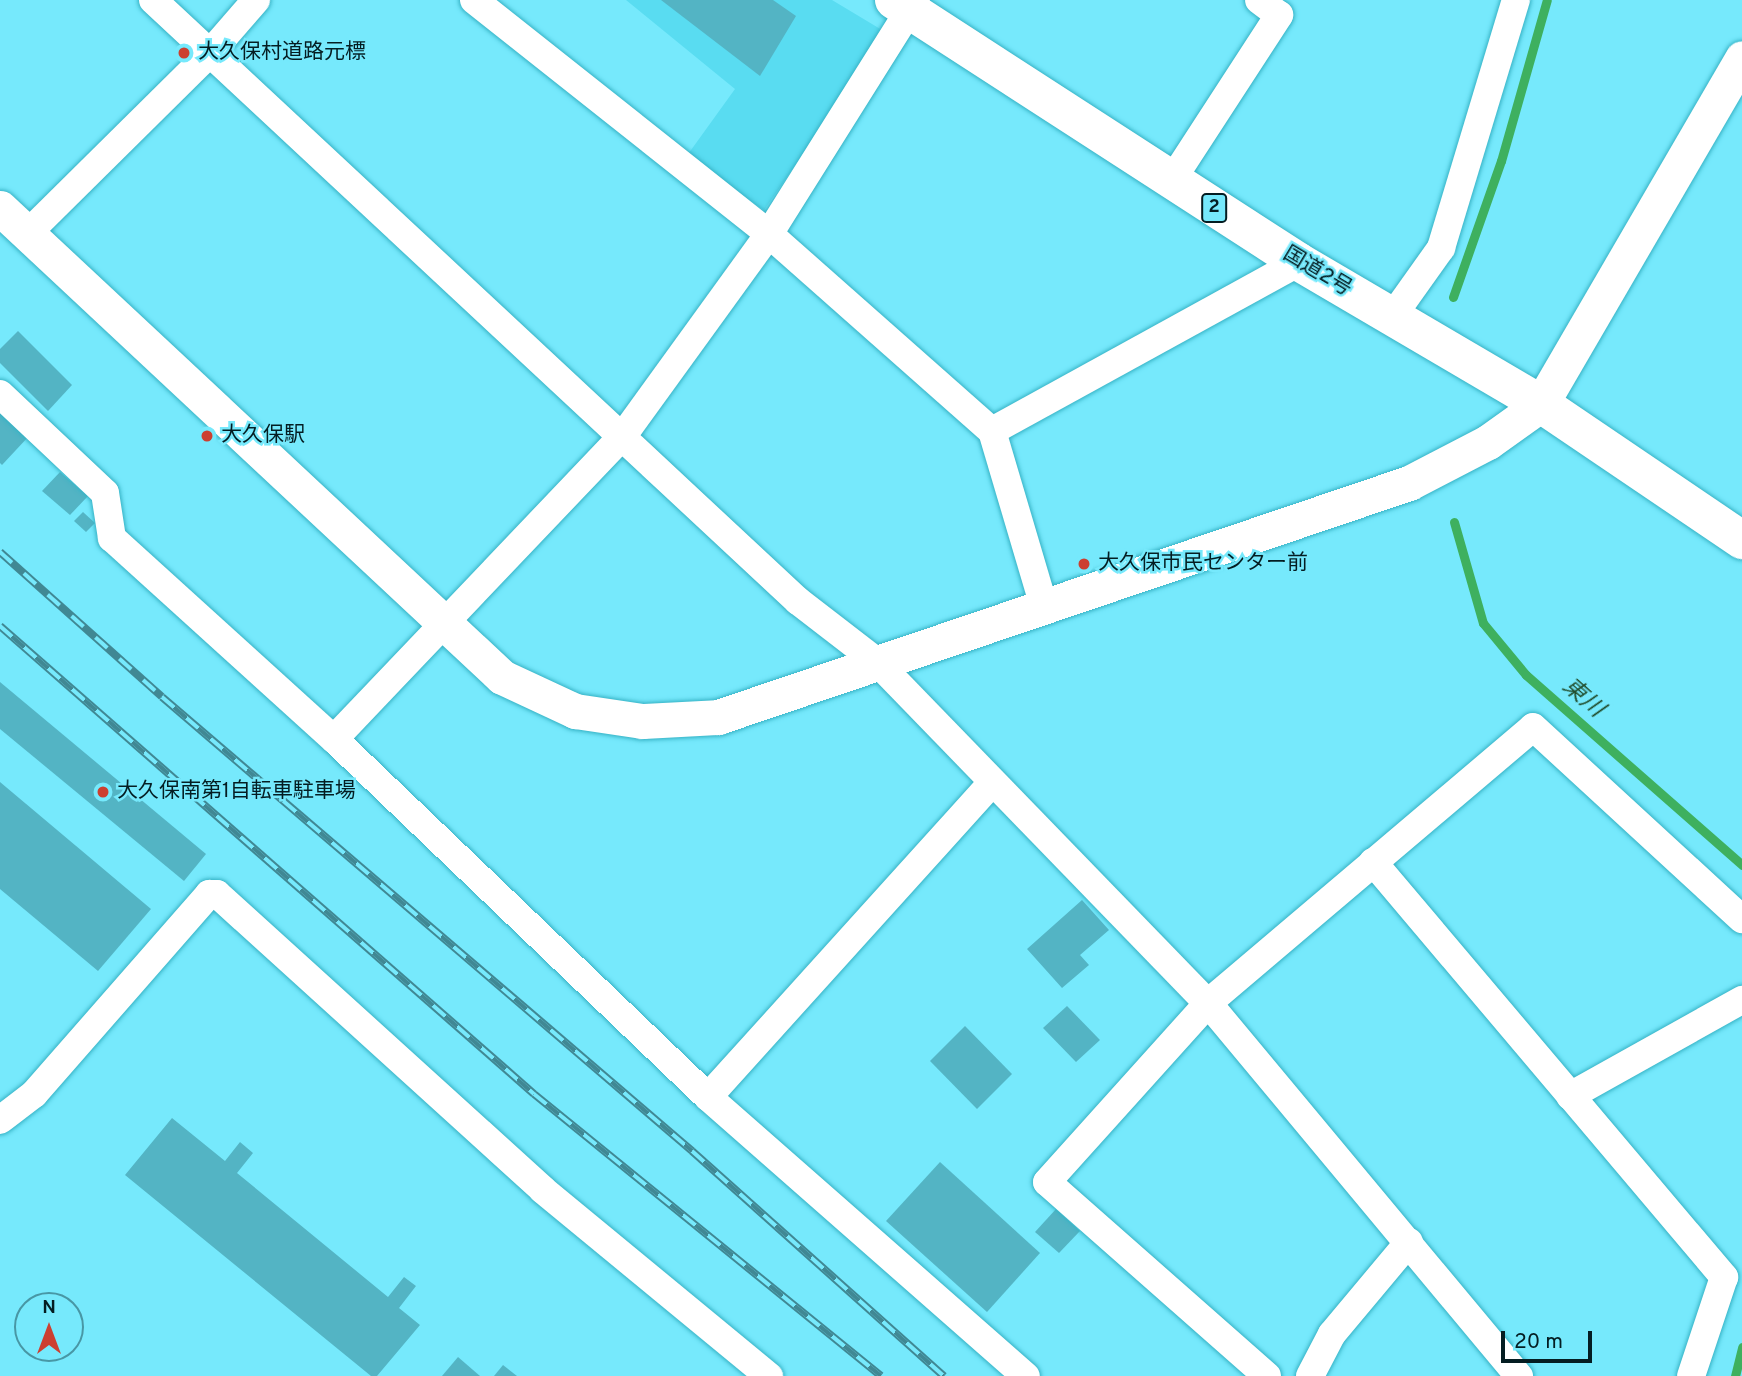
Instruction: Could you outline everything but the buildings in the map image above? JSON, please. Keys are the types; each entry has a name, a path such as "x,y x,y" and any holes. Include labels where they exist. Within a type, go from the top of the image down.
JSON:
{"highway":[{"name":"国道2号","path":"907,3 1299,262 1541,404 1742,540"}],"street":[{"path":"153,0 798,601 876,661 991,784 1208,1003 1519,1376"},
{"path":"256,0 210,53 9,218 444,626 502,677 575,712 642,720 718,716 796,693 876,661 1409,483 1488,442 1541,404 1742,59"},
{"path":"474,0 769,234 992,431 1044,606"},
{"path":"1172,180 1279,15 1259,0"},
{"path":"1392,317 1441,248 1516,0"},
{"path":"334,739 622,437 769,234 907,3"},
{"path":"992,431 1299,262"},
{"path":"0,394 105,494 112,538 334,739 708,1097 1026,1376"},
{"path":"1268,1376 1047,1182 1208,1003 1533,727 1742,919"},
{"path":"708,1097 991,784"},
{"path":"1374,862 1724,1277 1691,1376"},
{"path":"0,1120 34,1094 209,894 217,894 542,1190 769,1376"},
{"path":"1570,1096 1742,1000"},
{"path":"1310,1376 1332,1334 1409,1242"}],"shaded area":[{"path":"626,0 832,0 887,33 764,210 686,157 735,89"}],"waterway":[{"path":"1453,297 1501,161 1547,0"},
{"name":"東川","path":"1454,522 1483,623 1526,675 1742,865"},
{"name":"東川","path":"1735,1376 1742,1347"}],"railway":[{"path":"0,552 162,697 692,1151 944,1376"},
{"path":"0,626 534,1094 881,1376"}],"place":[{"name":"大久保村道路元標","path":"184,53"},
{"name":"大久保駅","path":"207,436"},
{"name":"大久保市民センター前","path":"1084,564"},
{"name":"大久保南第1自転車駐車場","path":"103,792"}]}
